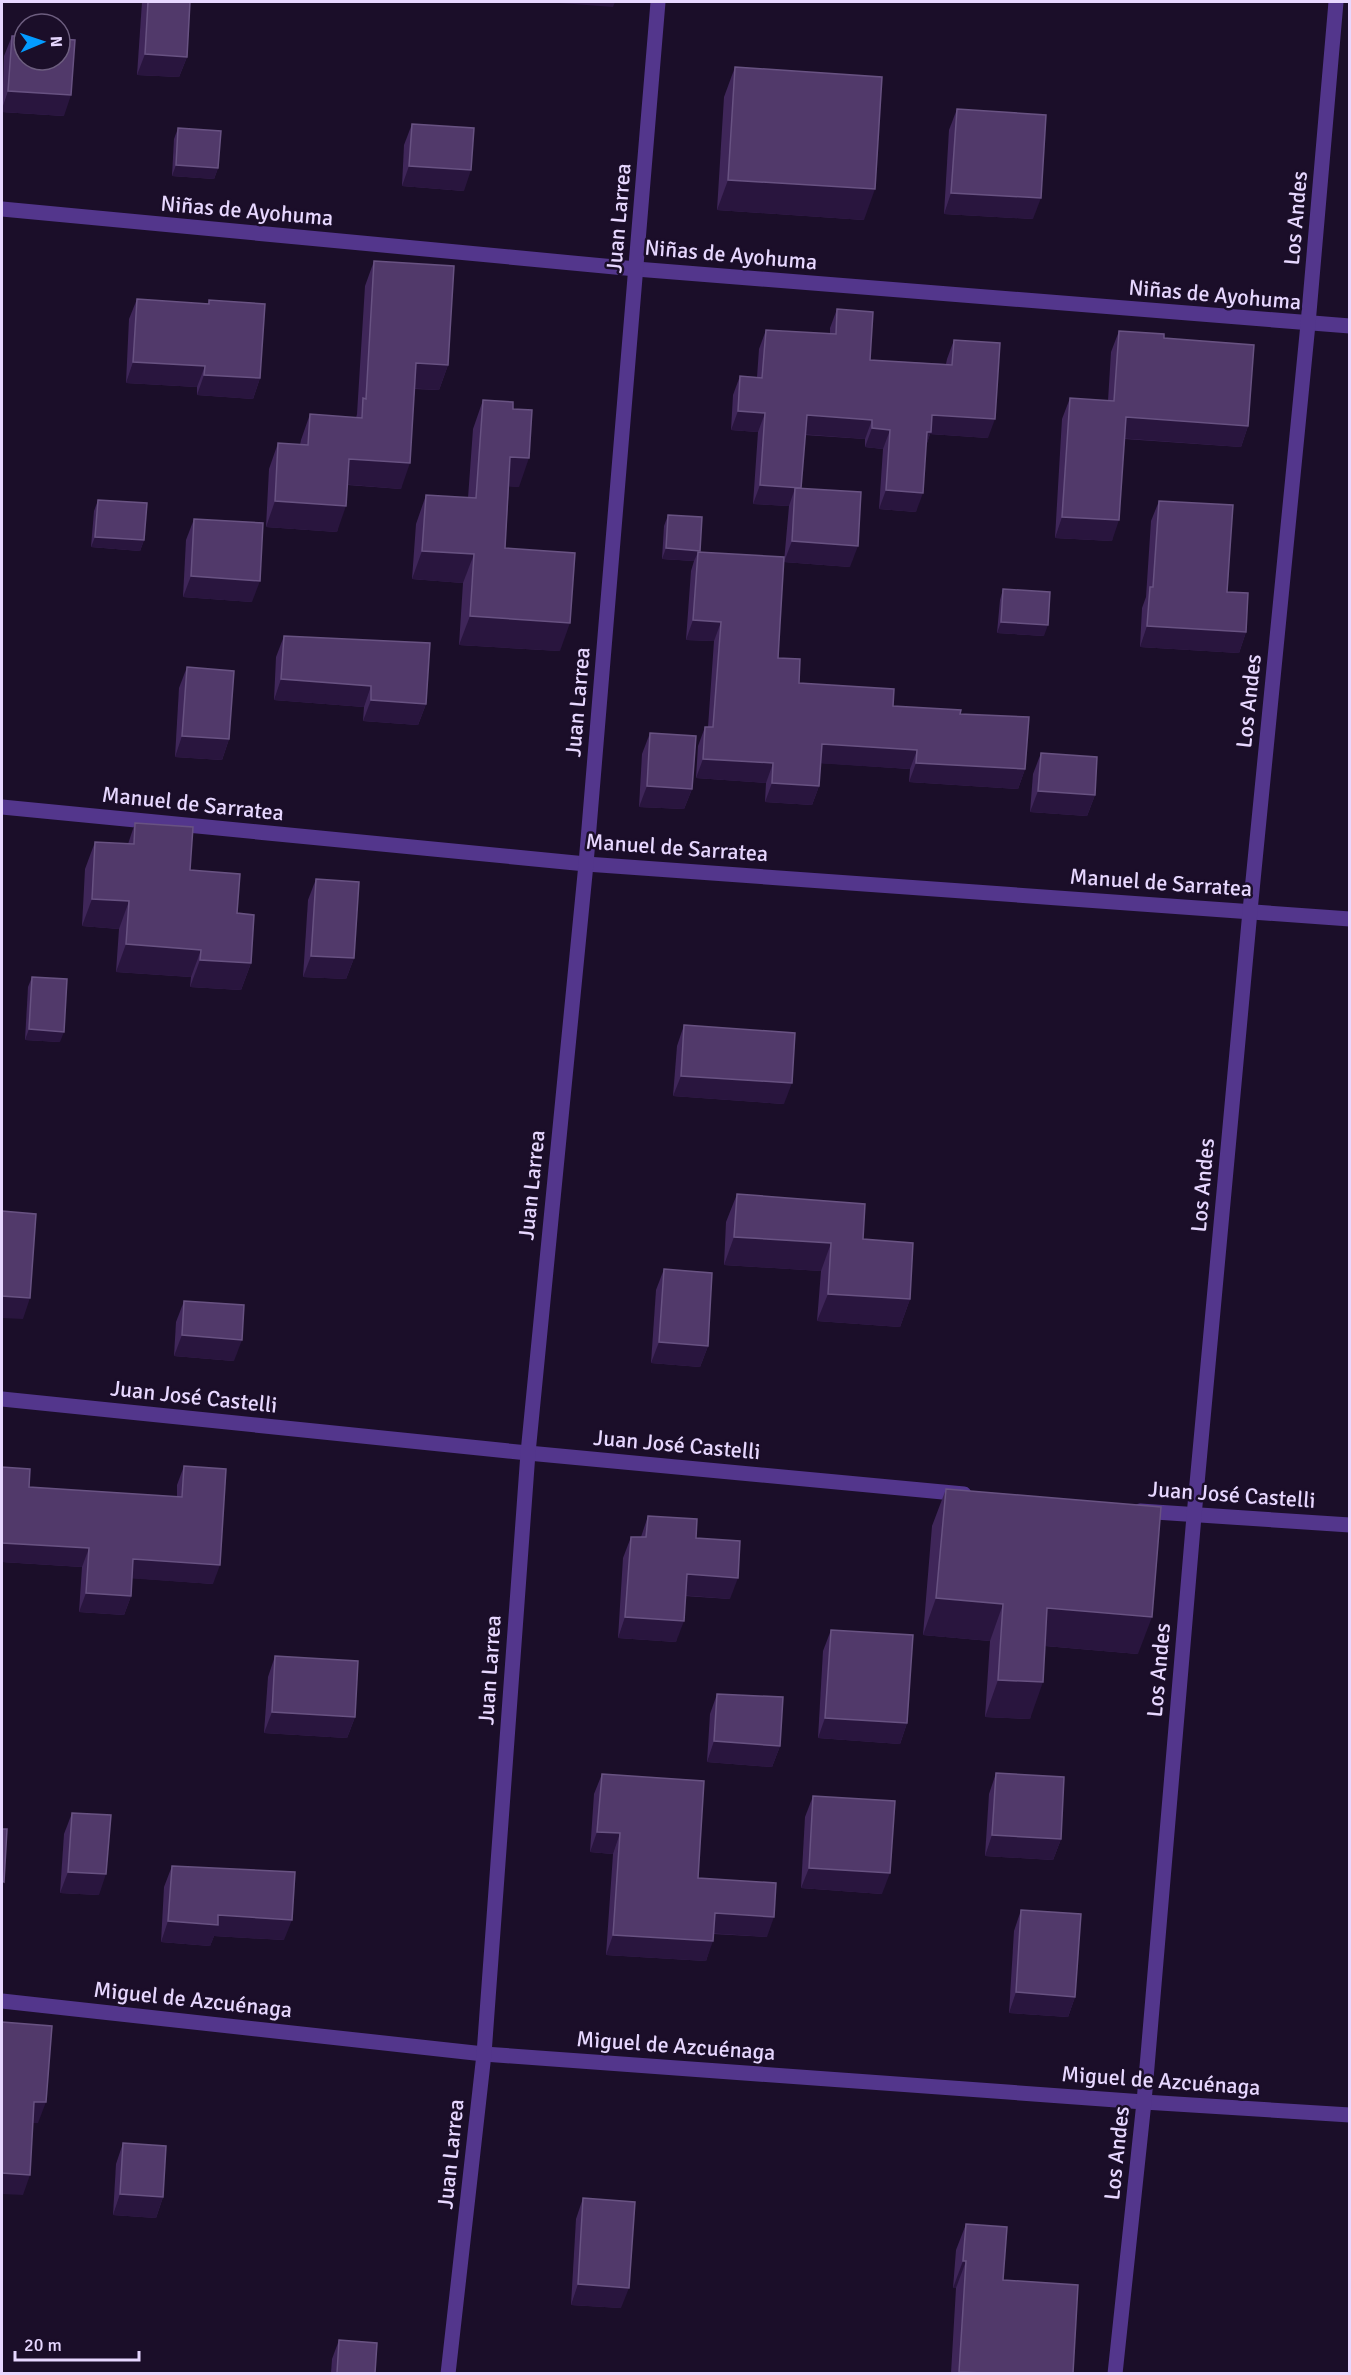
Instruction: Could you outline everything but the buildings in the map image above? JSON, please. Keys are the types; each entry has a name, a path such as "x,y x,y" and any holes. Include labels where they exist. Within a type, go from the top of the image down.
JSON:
{"street":[{"name":"Juan Larrea","path":"448,2373 484,2054 528,1453 586,864 658,2"},
{"name":"Los Andes","path":"1115,2373 1144,2102 1194,1516 1250,911 1308,324 1336,2"},
{"name":"Niñas de Ayohuma","path":"2,209 636,269 1350,326"},
{"name":"Manuel de Sarratea","path":"2,807 586,864 1350,919"},
{"name":"Juan José Castelli","path":"2,1399 528,1453 980,1496"},
{"name":"Juan José Castelli","path":"1123,1509 1194,1516 1350,1525"},
{"name":"Miguel de Azcuénaga","path":"2,2001 484,2054 1350,2115"}]}
